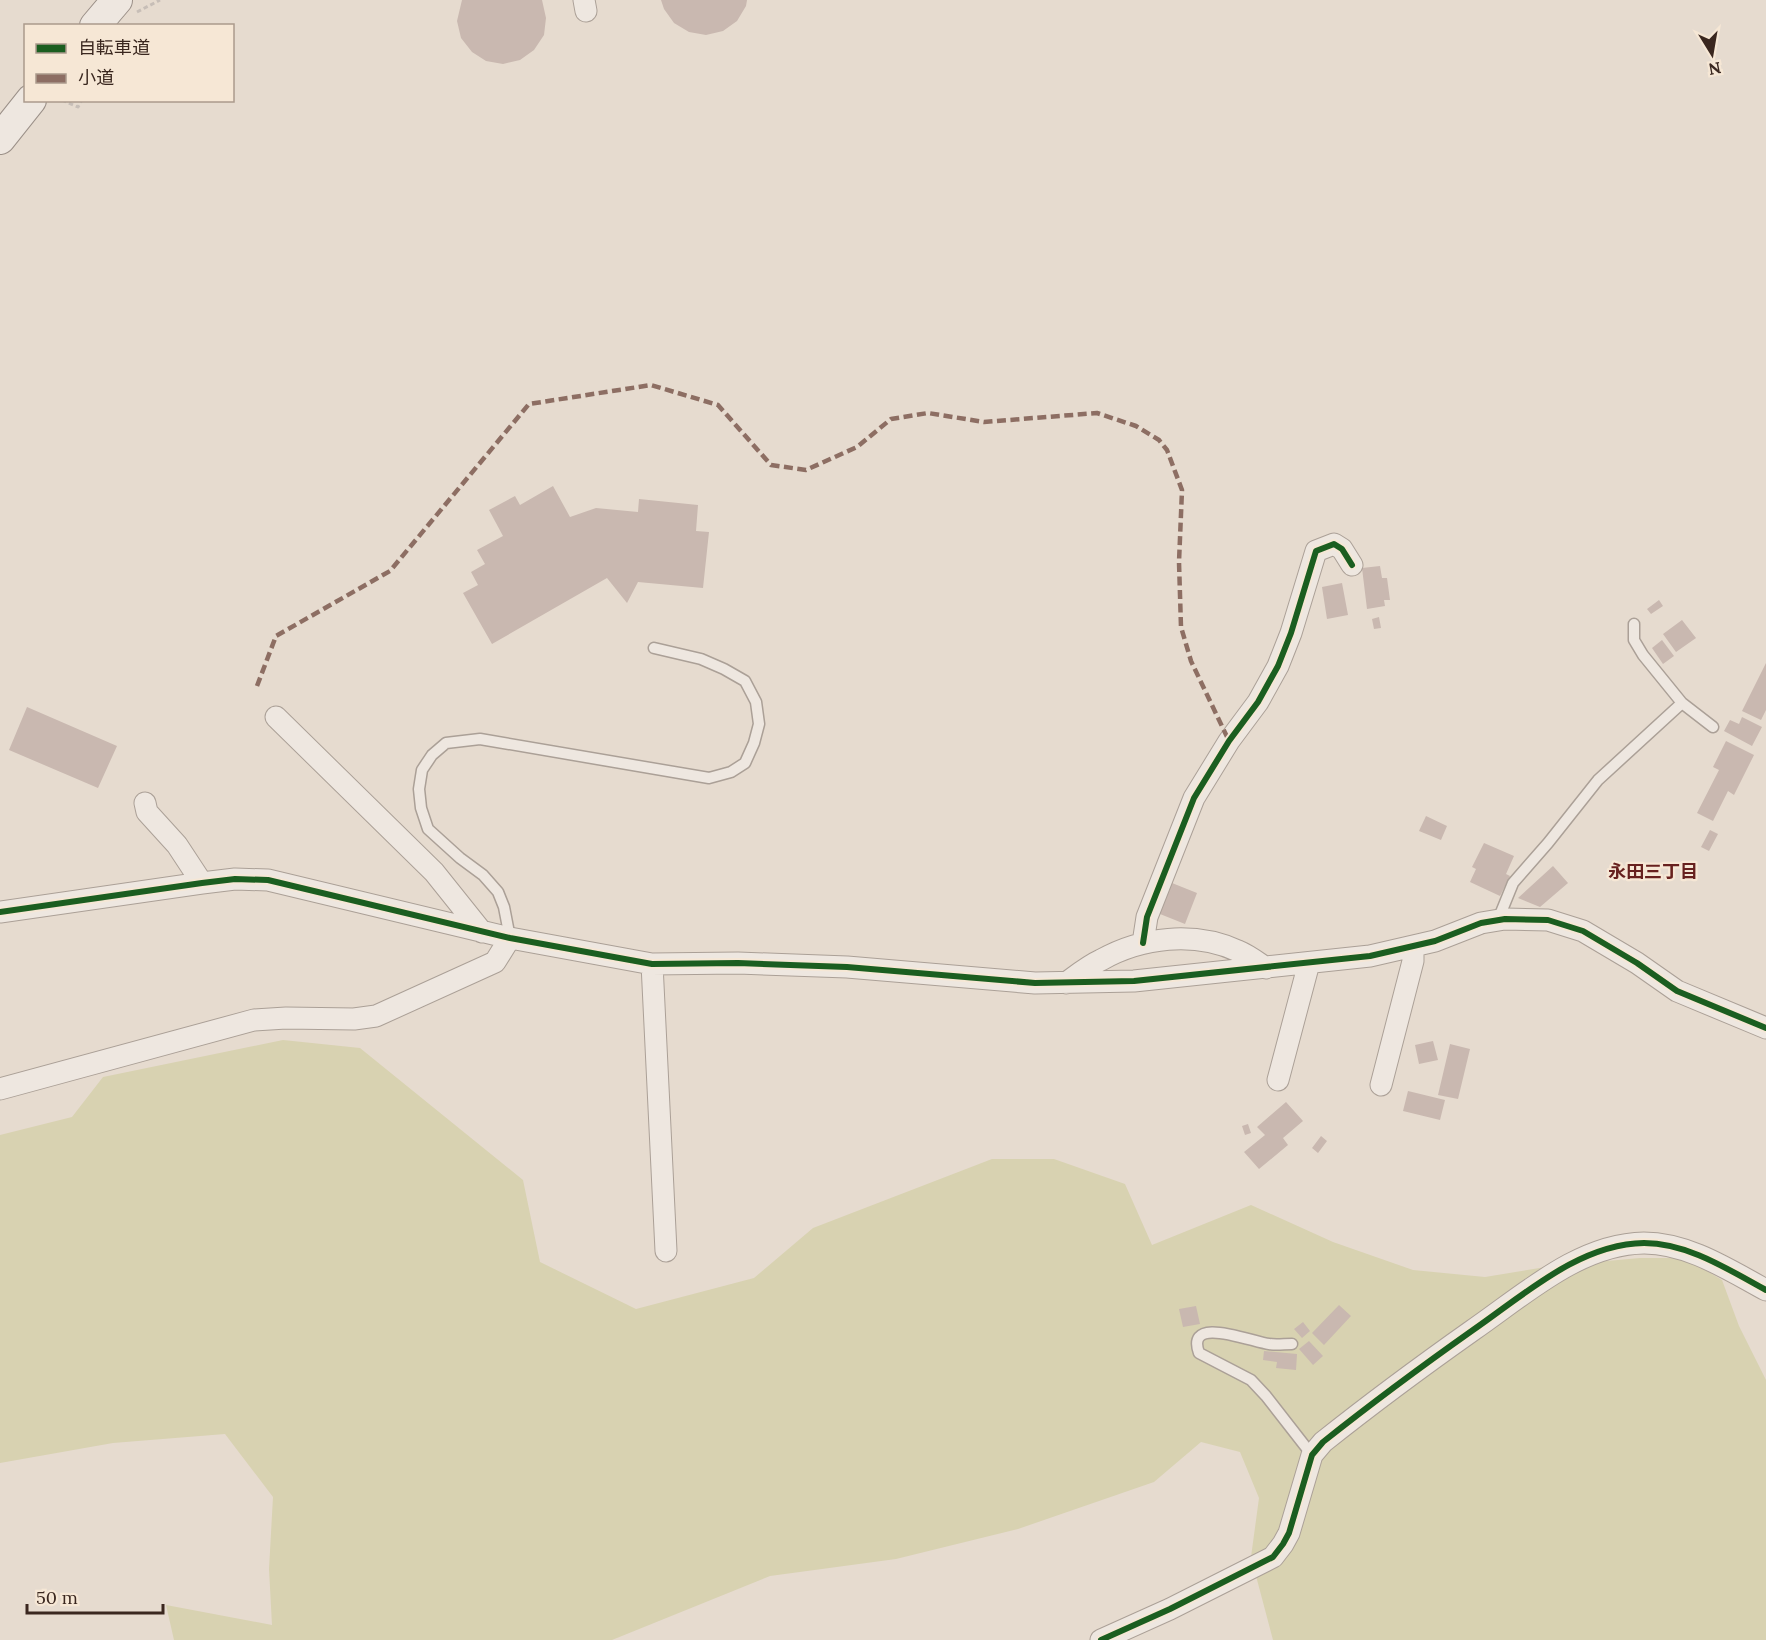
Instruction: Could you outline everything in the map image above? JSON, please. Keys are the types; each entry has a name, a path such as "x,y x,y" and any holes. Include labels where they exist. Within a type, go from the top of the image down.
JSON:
{"street":[{"path":"98,24 126,7"},
{"path":"0,139 29,102"},
{"path":"1143,943 1147,917 1194,798 1229,741 1258,702 1278,666 1291,633 1316,551 1334,544 1342,549 1352,565"},
{"path":"276,717 434,872 482,932"},
{"path":"145,803 147,812 177,845 202,883"},
{"path":"0,912 235,879 268,880 482,932 651,964 738,963 847,967 1035,983 1134,981 1370,957 1413,948 1481,923 1498,920 1548,920 1583,931 1637,963 1677,991 1766,1028"},
{"path":"0,1089 254,1020 298,1017 354,1019 376,1016 495,962 510,938"},
{"path":"1066,983 1099,960 1123,949 1143,943 1193,938 1239,951 1266,968"},
{"path":"1381,1085 1413,961 1413,948"},
{"path":"1278,1080 1309,963"},
{"path":"651,964 666,1251"},
{"path":"1101,1640 1170,1609 1273,1557 1289,1533 1312,1455 1323,1442 1446,1349 1543,1281 1575,1262 1618,1245 1646,1243 1673,1246 1735,1273 1766,1290"}],"lane":[{"path":"1634,624 1634,640 1643,655 1682,704 1713,728"},
{"path":"510,938 504,907 498,892 483,875 460,858 429,829 421,808 419,789 422,770 432,755 446,743 480,739 709,778 731,772 745,763 759,724 756,702 745,681 701,659 654,648"},
{"path":"1498,920 1513,883 1598,780 1682,704"},
{"path":"1292,1344 1269,1345 1218,1332 1204,1334 1196,1341 1199,1353 1251,1380 1266,1395 1312,1455"}],"path":[{"path":"126,7 160,0"},
{"path":"67,102 78,107 81,102"}],"shaded area":[{"path":"283,1040 360,1048 523,1180 540,1262 636,1309 754,1278 813,1228 992,1159 1054,1159 1125,1184 1152,1245 1251,1205 1333,1242 1413,1270 1485,1277 1552,1266 1640,1258 1685,1258 1722,1280 1739,1326 1766,1380 1766,1640 1273,1640 1251,1557 1259,1498 1240,1452 1201,1442 1154,1482 1018,1529 896,1559 770,1576 612,1640 174,1640 166,1605 272,1625 269,1569 273,1497 225,1434 113,1443 0,1463 0,1135 72,1117 103,1077"}],"building":[{"path":"462,0 542,0 546,18 544,35 534,50 520,60 503,64 486,61 472,52 461,38 457,21"},
{"path":"661,0 747,0 737,21 723,31 706,35 689,32 674,23 664,9"},
{"path":"553,486 570,517 596,508 638,512 639,499 698,505 696,531 709,532 703,588 638,582 627,603 607,578 492,644 463,593 478,585 471,572 485,564 477,550 503,536 489,510 515,496 520,505"},
{"path":"1380,566 1382,578 1387,578 1390,600 1384,600 1385,606 1367,609 1362,568"},
{"path":"1342,583 1348,615 1327,619 1322,587"},
{"path":"1659,600 1663,606 1651,614 1647,609"},
{"path":"1379,617 1381,628 1374,629 1372,619"},
{"path":"1682,620 1696,638 1676,652 1663,634"},
{"path":"1662,640 1674,656 1663,664 1652,648"},
{"path":"1766,663 1766,710 1761,720 1742,711"},
{"path":"27,707 117,746 98,788 9,750"},
{"path":"1742,717 1762,727 1752,746 1724,731 1730,720 1739,724"},
{"path":"1726,741 1754,755 1734,795 1728,791 1713,821 1697,813 1719,770 1713,767"},
{"path":"1426,816 1447,826 1441,840 1419,831"},
{"path":"1710,830 1718,834 1709,851 1701,847"},
{"path":"1484,843 1514,856 1506,874 1510,876 1500,896 1470,882 1476,869 1472,867"},
{"path":"1553,866 1568,883 1540,907 1518,898"},
{"path":"1172,883 1197,893 1185,924 1160,914"},
{"path":"1433,1041 1438,1060 1419,1064 1415,1045"},
{"path":"1450,1044 1470,1049 1458,1099 1438,1095"},
{"path":"1408,1091 1445,1100 1440,1120 1403,1111"},
{"path":"1286,1102 1303,1121 1283,1138 1288,1145 1259,1169 1244,1152 1265,1135 1257,1127"},
{"path":"1248,1124 1251,1133 1245,1135 1242,1126"},
{"path":"1321,1136 1327,1141 1318,1153 1312,1148"},
{"path":"1339,1305 1351,1316 1324,1345 1312,1333"},
{"path":"1196,1306 1200,1324 1183,1327 1179,1309"},
{"path":"1303,1322 1310,1331 1302,1338 1294,1329"},
{"path":"1309,1341 1323,1356 1313,1365 1299,1349"},
{"path":"1264,1351 1297,1354 1296,1370 1276,1368 1277,1362 1263,1360"}],"marked path":[{"path":"257,686 276,636 390,571 529,404 651,385 718,405 771,465 806,470 857,447 891,419 928,413 984,422 1097,413 1136,426 1159,440 1167,450 1182,490 1179,562 1181,627 1191,661 1229,741"}],"cycle path":[{"path":"1143,943 1147,917 1194,798 1229,741 1258,702 1278,666 1291,633 1316,551 1334,544 1342,549 1352,565"},
{"path":"0,912 235,879 268,880 510,938 652,964 738,963 847,967 1035,983 1134,981 1370,956 1435,941 1481,923 1505,919 1548,920 1583,931 1637,963 1677,991 1766,1028"},
{"path":"1101,1640 1170,1609 1273,1557 1289,1533 1312,1455 1323,1442 1532,1287 1575,1262 1597,1252 1620,1246 1660,1244 1708,1259 1766,1290"}],"district":[{"name":"永田三丁目","path":"1653,872"}]}
